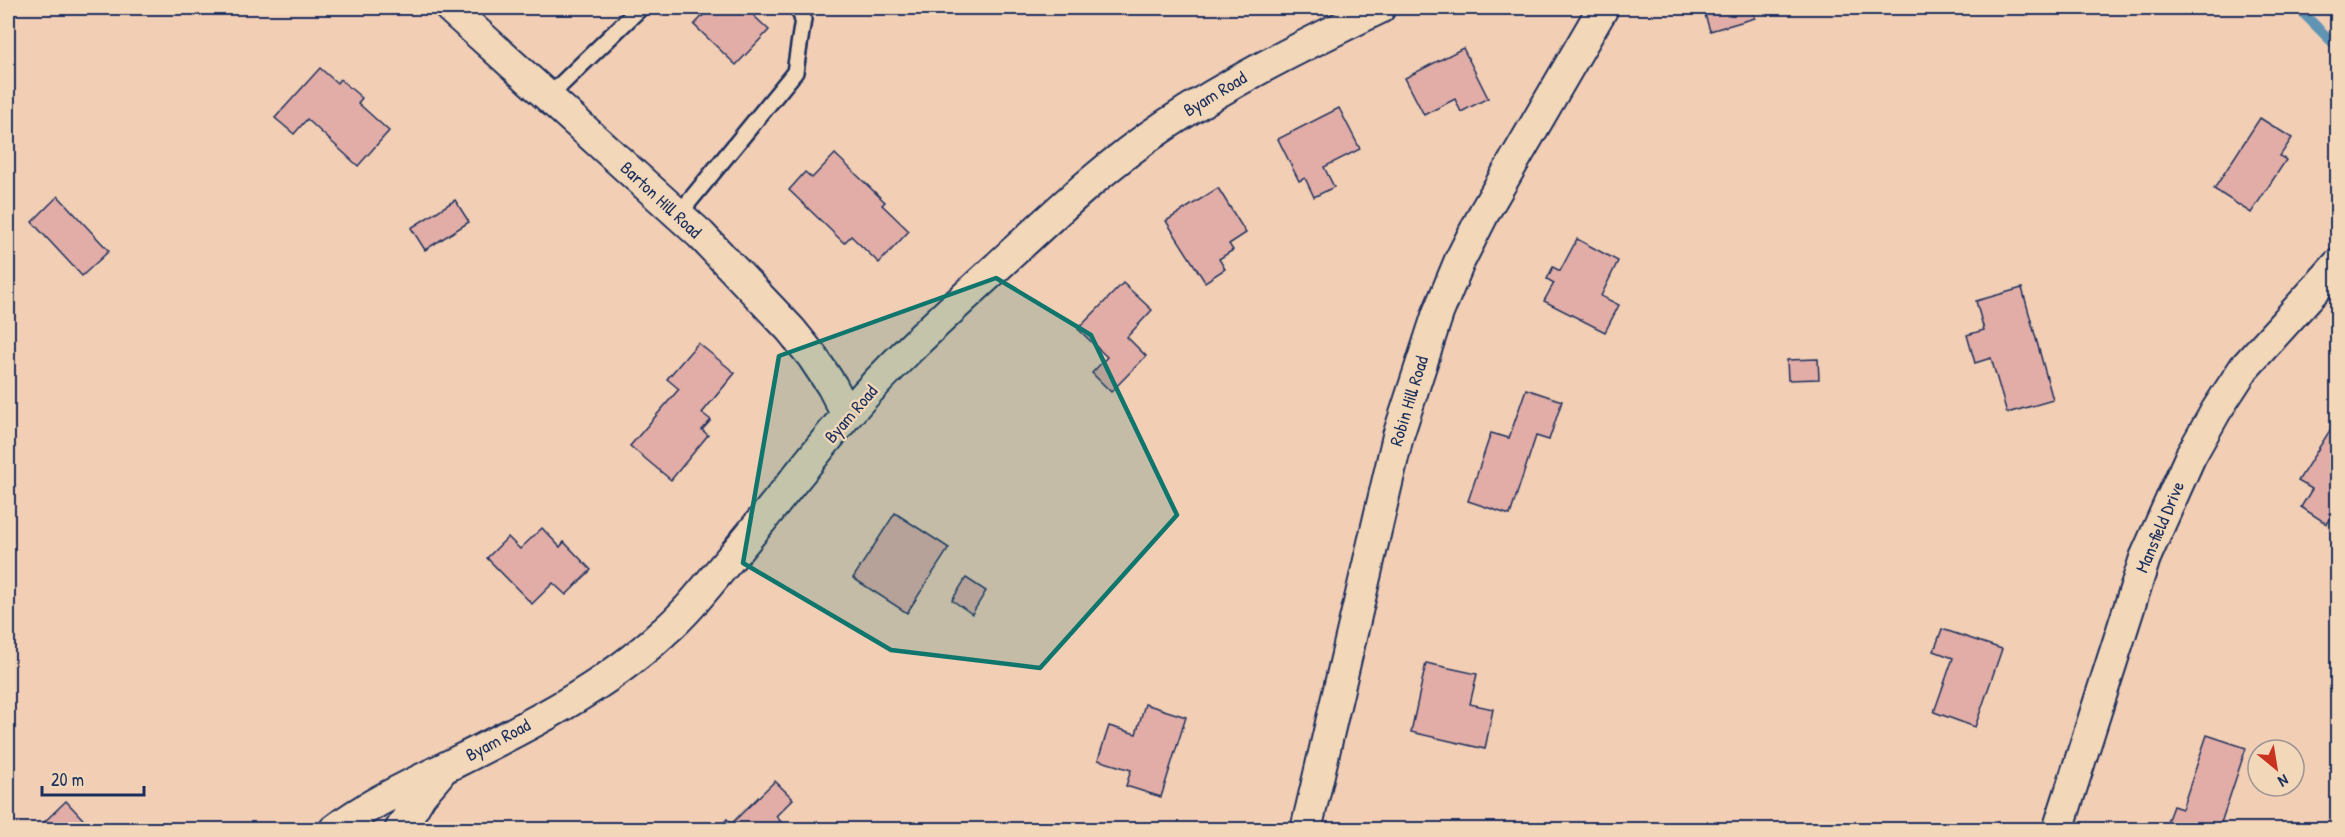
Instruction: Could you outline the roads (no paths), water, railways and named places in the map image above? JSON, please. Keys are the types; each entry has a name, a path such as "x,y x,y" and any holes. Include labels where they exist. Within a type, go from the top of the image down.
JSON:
{"street":[{"name":"Barton Hill Road","path":"450,8 701,236 791,330 832,386 847,415"},
{"name":"Byam Road","path":"334,830 384,798 554,711 635,657 692,605 847,415 890,370 1020,246 1079,194 1164,126 1253,71 1380,8"},
{"name":"Robin Hill Road","path":"1306,830 1398,436 1438,313 1460,260 1485,211 1603,8"},
{"name":"Mansfield Drive","path":"2058,830 2145,558 2190,457 2244,368 2337,264"},
{"path":"400,830 442,769"}],"lane":[{"path":"548,96 640,8"},
{"path":"678,215 795,72 803,19 798,8"}],"waterway":[{"path":"2298,8 2338,48"}]}
